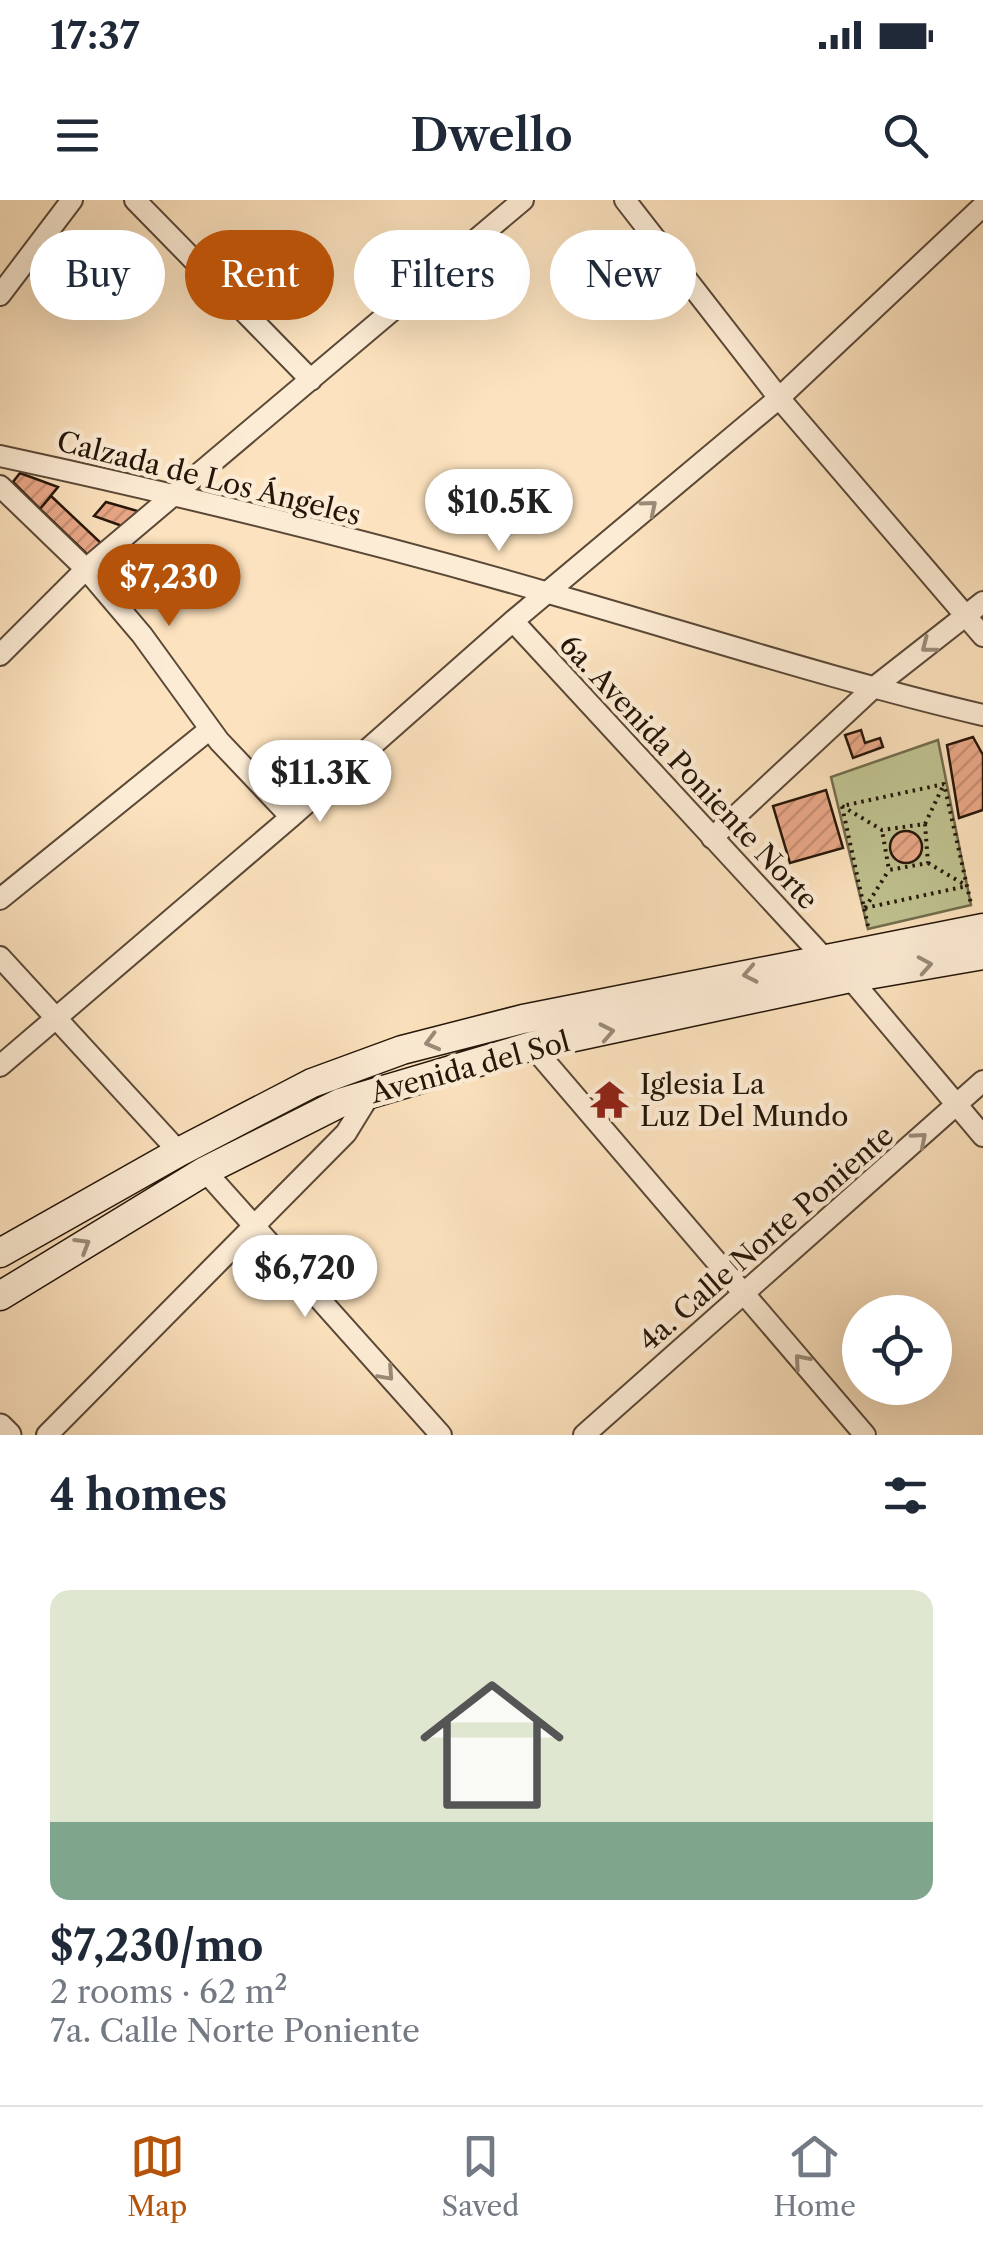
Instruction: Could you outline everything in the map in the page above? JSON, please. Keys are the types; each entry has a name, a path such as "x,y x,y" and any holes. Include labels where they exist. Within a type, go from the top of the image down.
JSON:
{"main road":[{"name":"Avenida del Sol","path":"0,1254 179,1152 312,1083 402,1050 524,1019 872,950 981,938"},
{"name":"Avenida del Sol","path":"0,1296 206,1171 340,1103 532,1046 850,978 981,938"}],"street":[{"path":"0,295 72,200"},
{"path":"135,200 312,380"},
{"path":"0,655 86,569 522,200"},
{"path":"625,200 779,398 983,636"},
{"path":"0,1066 292,818 514,621 779,398 983,206"},
{"name":"Calzada de Los Ángeles","path":"0,456 175,494 548,592 872,689 983,715"},
{"path":"0,486 86,569 142,635 210,729 292,818"},
{"path":"712,838 872,689 983,602"},
{"name":"6a. Avenida Poniente Norte","path":"514,621 825,960"},
{"path":"0,899 210,729"},
{"path":"0,957 179,1152"},
{"path":"850,978 983,1136"},
{"path":"532,1046 865,1435"},
{"name":"4a. Calle Norte Poniente","path":"584,1435 983,1081"},
{"path":"48,1435 346,1133 370,1094"},
{"path":"206,1171 441,1435"},
{"path":"0,1426 8,1435"}],"path":[{"path":"842,806 944,784"},
{"path":"928,864 926,824 944,784"},
{"path":"944,784 981,938"},
{"path":"842,806 882,830 926,824"},
{"path":"842,806 872,950"},
{"path":"865,908 889,870 882,830"},
{"path":"889,870 928,864 966,886"},
{"path":"865,908 966,886"}],"green space":[{"path":"938,740 971,905 868,929 831,777"}],"building":[{"path":"20,473 58,487 40,509 13,482"},
{"path":"51,496 103,545 90,557 40,509"},
{"path":"106,502 141,512 125,527 94,516"},
{"path":"861,730 865,743 880,738 883,747 853,758 845,735"},
{"path":"973,737 983,755 983,810 959,818 947,745"},
{"path":"826,790 843,848 790,863 773,806"},
{"path":"906,831 918,835 922,847 918,859 906,863 894,859 890,847 894,835"}],"place":[{"name":"Iglesia La Luz Del Mundo","path":"610,1100"}]}
